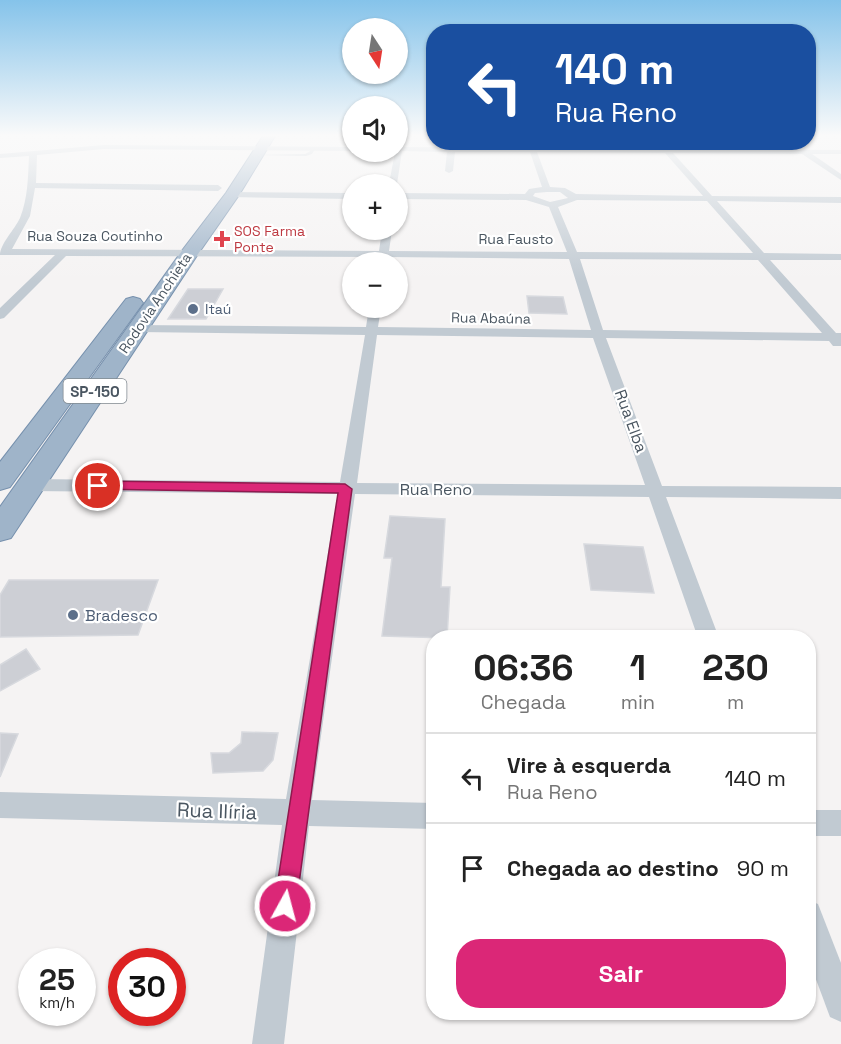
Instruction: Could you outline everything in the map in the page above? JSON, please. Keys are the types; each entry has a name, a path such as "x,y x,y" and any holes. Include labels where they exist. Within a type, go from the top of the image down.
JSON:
{"highway":[{"name":"Rodovia Anchieta","path":"0,530 139,328 181,252 226,185"},
{"name":"Rodovia Anchieta","path":"0,482 181,252"}],"street":[{"path":"2,252 25,222 32,185 86,185"},
{"path":"234,185 342,195"},
{"path":"545,185 547,189"},
{"path":"698,185 838,340"},
{"path":"528,197 532,191 547,189 562,190 573,197 841,200"},
{"path":"408,196 528,197 534,201 552,204 565,203 573,197"},
{"name":"Rua Elba","path":"552,204 573,254 599,336 707,630"},
{"path":"0,315 65,251"},
{"name":"Rua Souza Coutinho","path":"2,252 181,252"},
{"name":"Rua Fausto","path":"181,252 342,257"},
{"name":"Rua Fausto","path":"408,257 573,254 841,257"},
{"path":"268,1044 297,814 345,489 373,318"},
{"name":"Rua Abaúna","path":"139,328 371,330 838,340"},
{"name":"Rua Reno","path":"30,485 841,493"},
{"name":"Rua Ilíria","path":"0,805 426,816"},
{"path":"816,823 841,823"},
{"path":"816,937 841,1006"}],"building":[{"name":"Itaú","path":"188,289 223,289 206,319 168,319"},
{"path":"527,296 563,297 567,314 529,313"},
{"path":"390,516 445,519 441,587 450,587 447,630 426,630 426,637 382,636 392,558 384,558"},
{"path":"584,544 643,547 654,593 591,590"},
{"name":"Bradesco","path":"9,580 158,580 138,635 0,637 0,595"},
{"path":"26,649 40,669 0,691 0,665"},
{"path":"242,732 278,733 273,760 263,771 213,773 211,753 229,753 241,743"},
{"path":"0,733 18,734 0,777"}],"place":[{"name":"SOS Farma Ponte","path":"222,239"},
{"name":"Itaú","path":"193,309"},
{"name":"Bradesco","path":"73,615"}],"route":[{"path":"98,486 345,489 285,906"}]}
